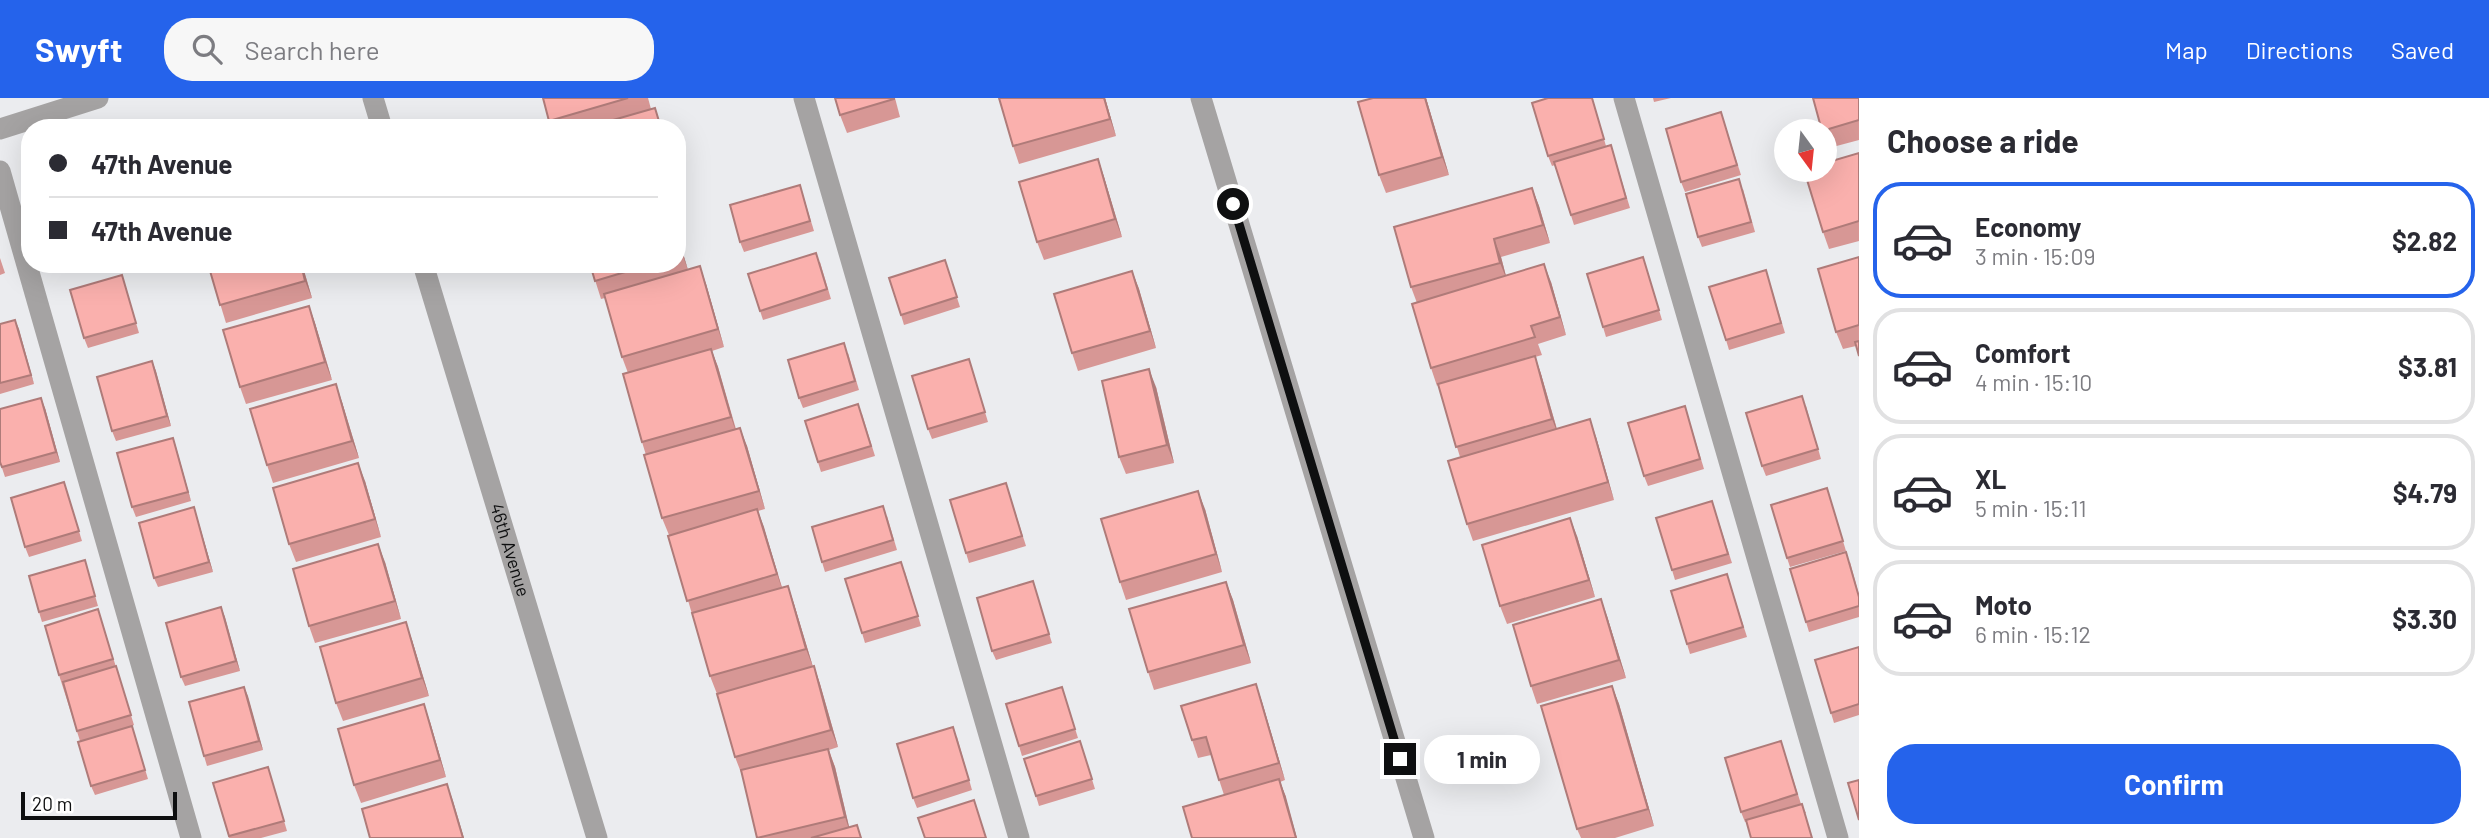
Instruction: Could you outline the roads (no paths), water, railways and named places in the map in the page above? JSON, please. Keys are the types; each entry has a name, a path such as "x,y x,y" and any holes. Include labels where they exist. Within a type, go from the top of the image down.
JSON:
{"street":[{"path":"32,119 98,98"},
{"path":"373,98 379,119"},
{"path":"804,98 1019,838"},
{"path":"1201,98 1424,838"},
{"path":"1624,98 1838,838"},
{"path":"0,129 21,122"},
{"path":"0,171 21,244"},
{"path":"29,273 191,838"},
{"name":"46th Avenue","path":"426,273 597,838"}]}
